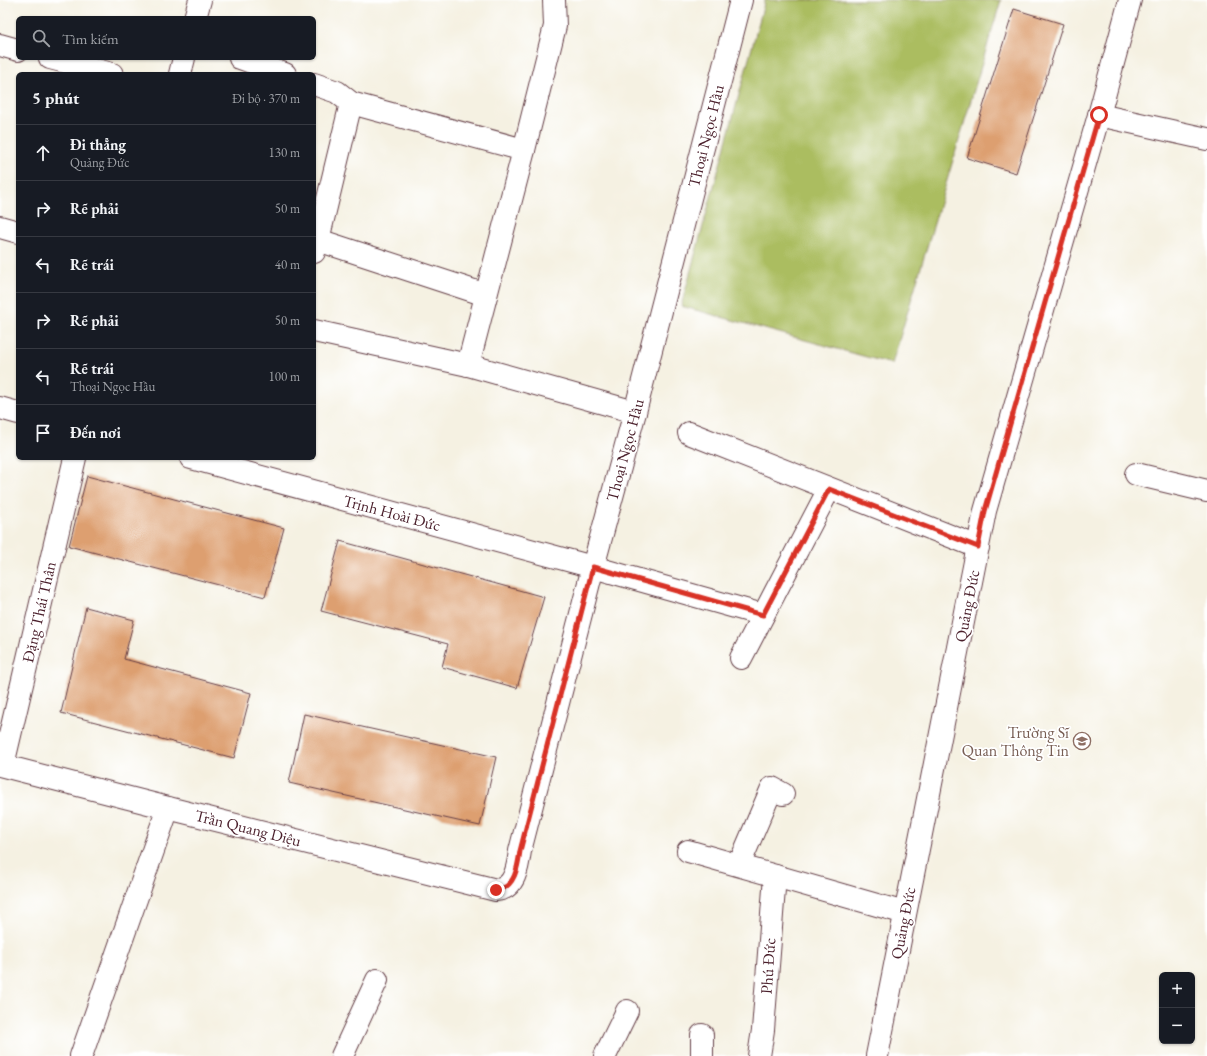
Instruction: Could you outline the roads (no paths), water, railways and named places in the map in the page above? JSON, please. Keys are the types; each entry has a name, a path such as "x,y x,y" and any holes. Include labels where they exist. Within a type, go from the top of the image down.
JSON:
{"street":[{"path":"196,16 200,0"},
{"path":"468,365 555,26 554,0"},
{"name":"Thoại Ngọc Hầu","path":"496,890 502,890 508,886 518,867 522,843 593,567 636,412 741,0"},
{"name":"Quảng Đức","path":"877,1056 987,504 1099,115 1130,0"},
{"path":"0,46 16,50"},
{"path":"58,60 104,72"},
{"path":"180,72 184,60"},
{"path":"246,60 279,72"},
{"path":"316,85 337,92 351,103 524,150"},
{"path":"351,103 316,246 486,294"},
{"path":"1099,115 1207,139"},
{"path":"0,227 16,231"},
{"path":"316,331 468,365 636,412"},
{"path":"0,408 16,412"},
{"path":"689,433 978,547"},
{"name":"Đặng Thái Thân","path":"1,765 75,460"},
{"name":"Trịnh Hoài Đức","path":"207,460 247,465 593,567 763,615"},
{"path":"1136,474 1207,491"},
{"path":"741,658 829,489"},
{"name":"Trần Quang Diệu","path":"1,765 496,890"},
{"path":"739,865 772,788 783,794"},
{"path":"81,1056 168,808"},
{"path":"688,851 905,913"},
{"name":"Phú Đức","path":"759,1056 763,1030 775,876"},
{"path":"342,1056 377,980"},
{"path":"605,1056 627,1011"}],"place":[{"name":"Trường Sĩ Quan Thông Tin","path":"1082,741"}]}
